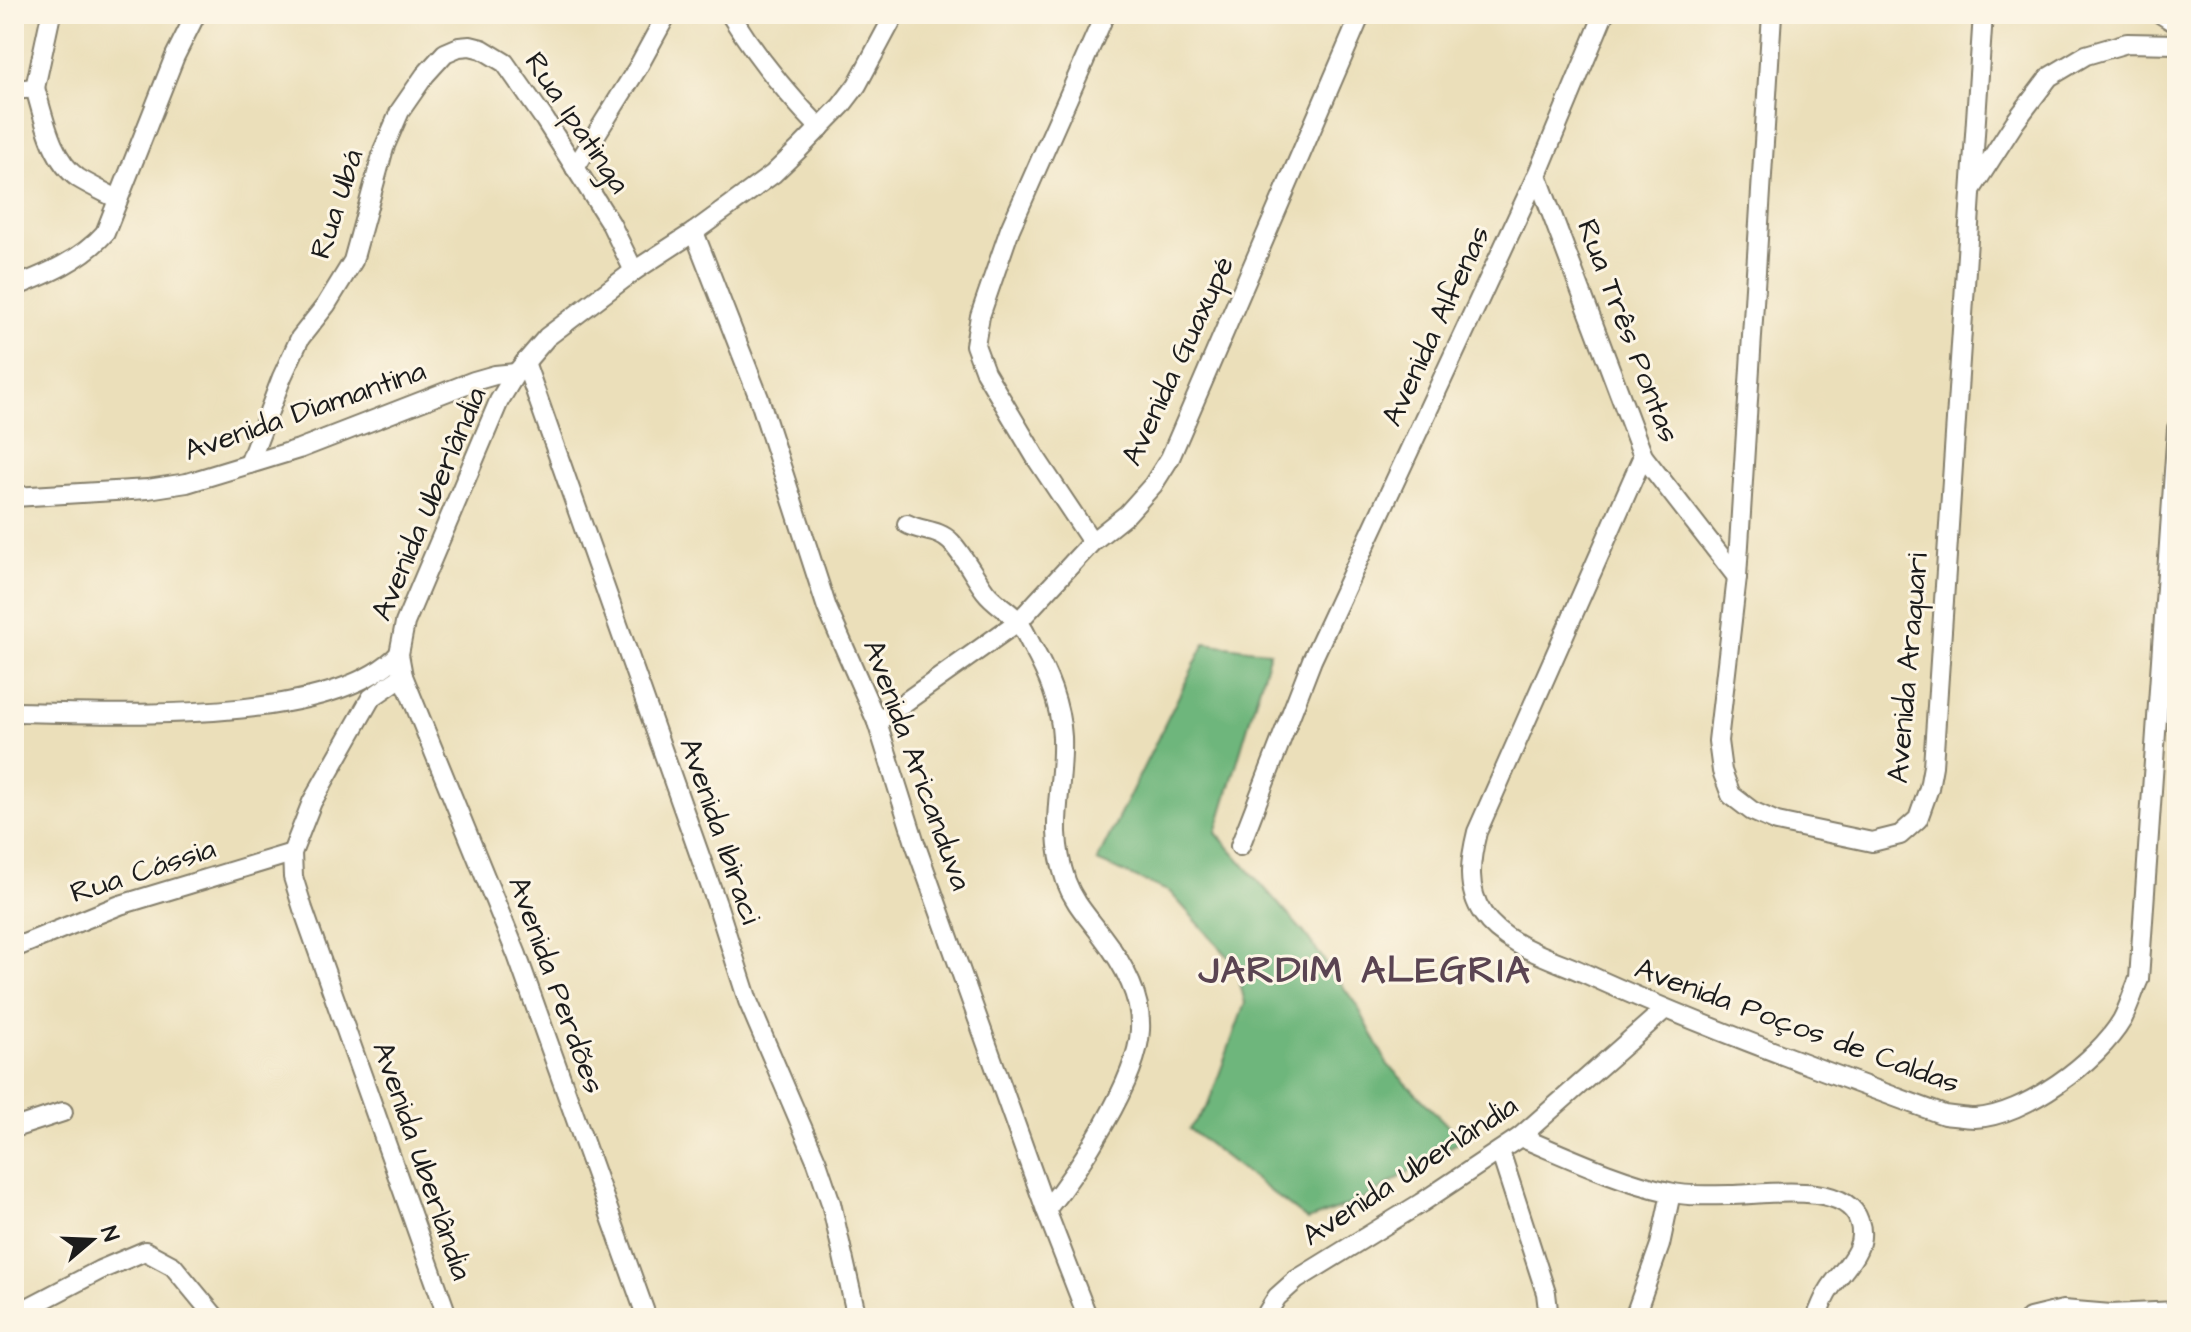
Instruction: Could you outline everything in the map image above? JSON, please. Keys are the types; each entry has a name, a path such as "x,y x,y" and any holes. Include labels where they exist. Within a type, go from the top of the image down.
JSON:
{"street":[{"path":"51,14 35,88 56,151 76,176 117,199"},
{"path":"14,287 68,263 91,248 105,233 175,56 196,14"},
{"path":"575,168 637,69 667,14"},
{"path":"730,14 749,45 786,93 820,128"},
{"name":"Avenida Uberlândia","path":"448,1318 303,909 293,877 292,853 312,802 371,698 403,676 399,654 405,623 499,401 521,368 547,337 634,271 773,174 820,128 857,85 895,14"},
{"path":"1092,542 992,385 979,362 975,345 980,316 1010,229 1105,14"},
{"name":"Avenida Guaxupé","path":"877,722 1019,621 1092,542 1127,514 1153,485 1170,458 1361,14"},
{"name":"Avenida Alfenas","path":"1240,846 1312,660 1537,175 1604,14"},
{"name":"Avenida Araquari","path":"1772,14 1737,577 1718,741 1722,771 1731,795 1752,811 1777,822 1872,842 1900,835 1918,819 1933,766 1983,14"},
{"path":"2161,14 2177,24"},
{"path":"1971,190 2015,122 2049,77 2086,55 2127,43 2177,44"},
{"name":"Rua Ipatinga","path":"445,53 470,46 482,49 505,63 611,224 634,271"},
{"name":"Rua Ubá","path":"249,464 300,338 326,305 353,261 384,148 400,111 445,53"},
{"path":"14,90 35,88"},
{"name":"Rua Três Pontas","path":"1537,175 1643,456 1737,577"},
{"name":"Avenida Aricanduva","path":"694,232 759,398 827,608 877,722 915,843 1046,1210 1088,1318"},
{"name":"Avenida Diamantina","path":"14,497 148,489 187,483 299,449 428,397 521,368"},
{"name":"Avenida Ibiraci","path":"521,368 718,907 748,1001 817,1162 831,1203 857,1318"},
{"name":"Avenida Poços de Caldas","path":"1643,456 1477,832 1470,860 1472,889 1484,915 1510,939 1664,1010 1944,1115 1977,1118 2010,1109 2062,1083 2099,1048 2121,1020 2139,979 2177,428"},
{"path":"907,524 936,531 951,542 988,595 1019,621 1052,686 1062,738 1055,817 1060,860 1067,884 1083,914 1103,936 1138,1002 1141,1029 1136,1060 1066,1186 1046,1210"},
{"path":"14,712 236,709 301,700 368,677 399,654"},
{"name":"Avenida Perdões","path":"403,676 517,955 647,1318"},
{"name":"Rua Cássia","path":"14,948 120,905 292,853"},
{"name":"Avenida Uberlândia","path":"1264,1318 1277,1297 1296,1280 1520,1137 1664,1010"},
{"path":"14,1128 63,1112"},
{"path":"1520,1137 1671,1193 1732,1195 1796,1191 1833,1200 1854,1210 1861,1234 1857,1253 1828,1291 1816,1318"},
{"path":"1500,1151 1546,1293 1549,1318"},
{"path":"1634,1318 1660,1245 1671,1193"},
{"path":"14,1315 100,1270 145,1251 173,1266 216,1318"},
{"path":"2030,1318 2063,1310 2111,1314 2177,1311"}],"green space":[{"path":"1205,643 1270,652 1216,833 1305,934 1358,1007 1388,1065 1462,1140 1364,1199 1308,1220 1189,1129 1208,1105 1245,1003 1235,964 1170,892 1097,861"}],"district":[{"name":"JARDIM ALEGRIA","path":"1365,971"}]}
